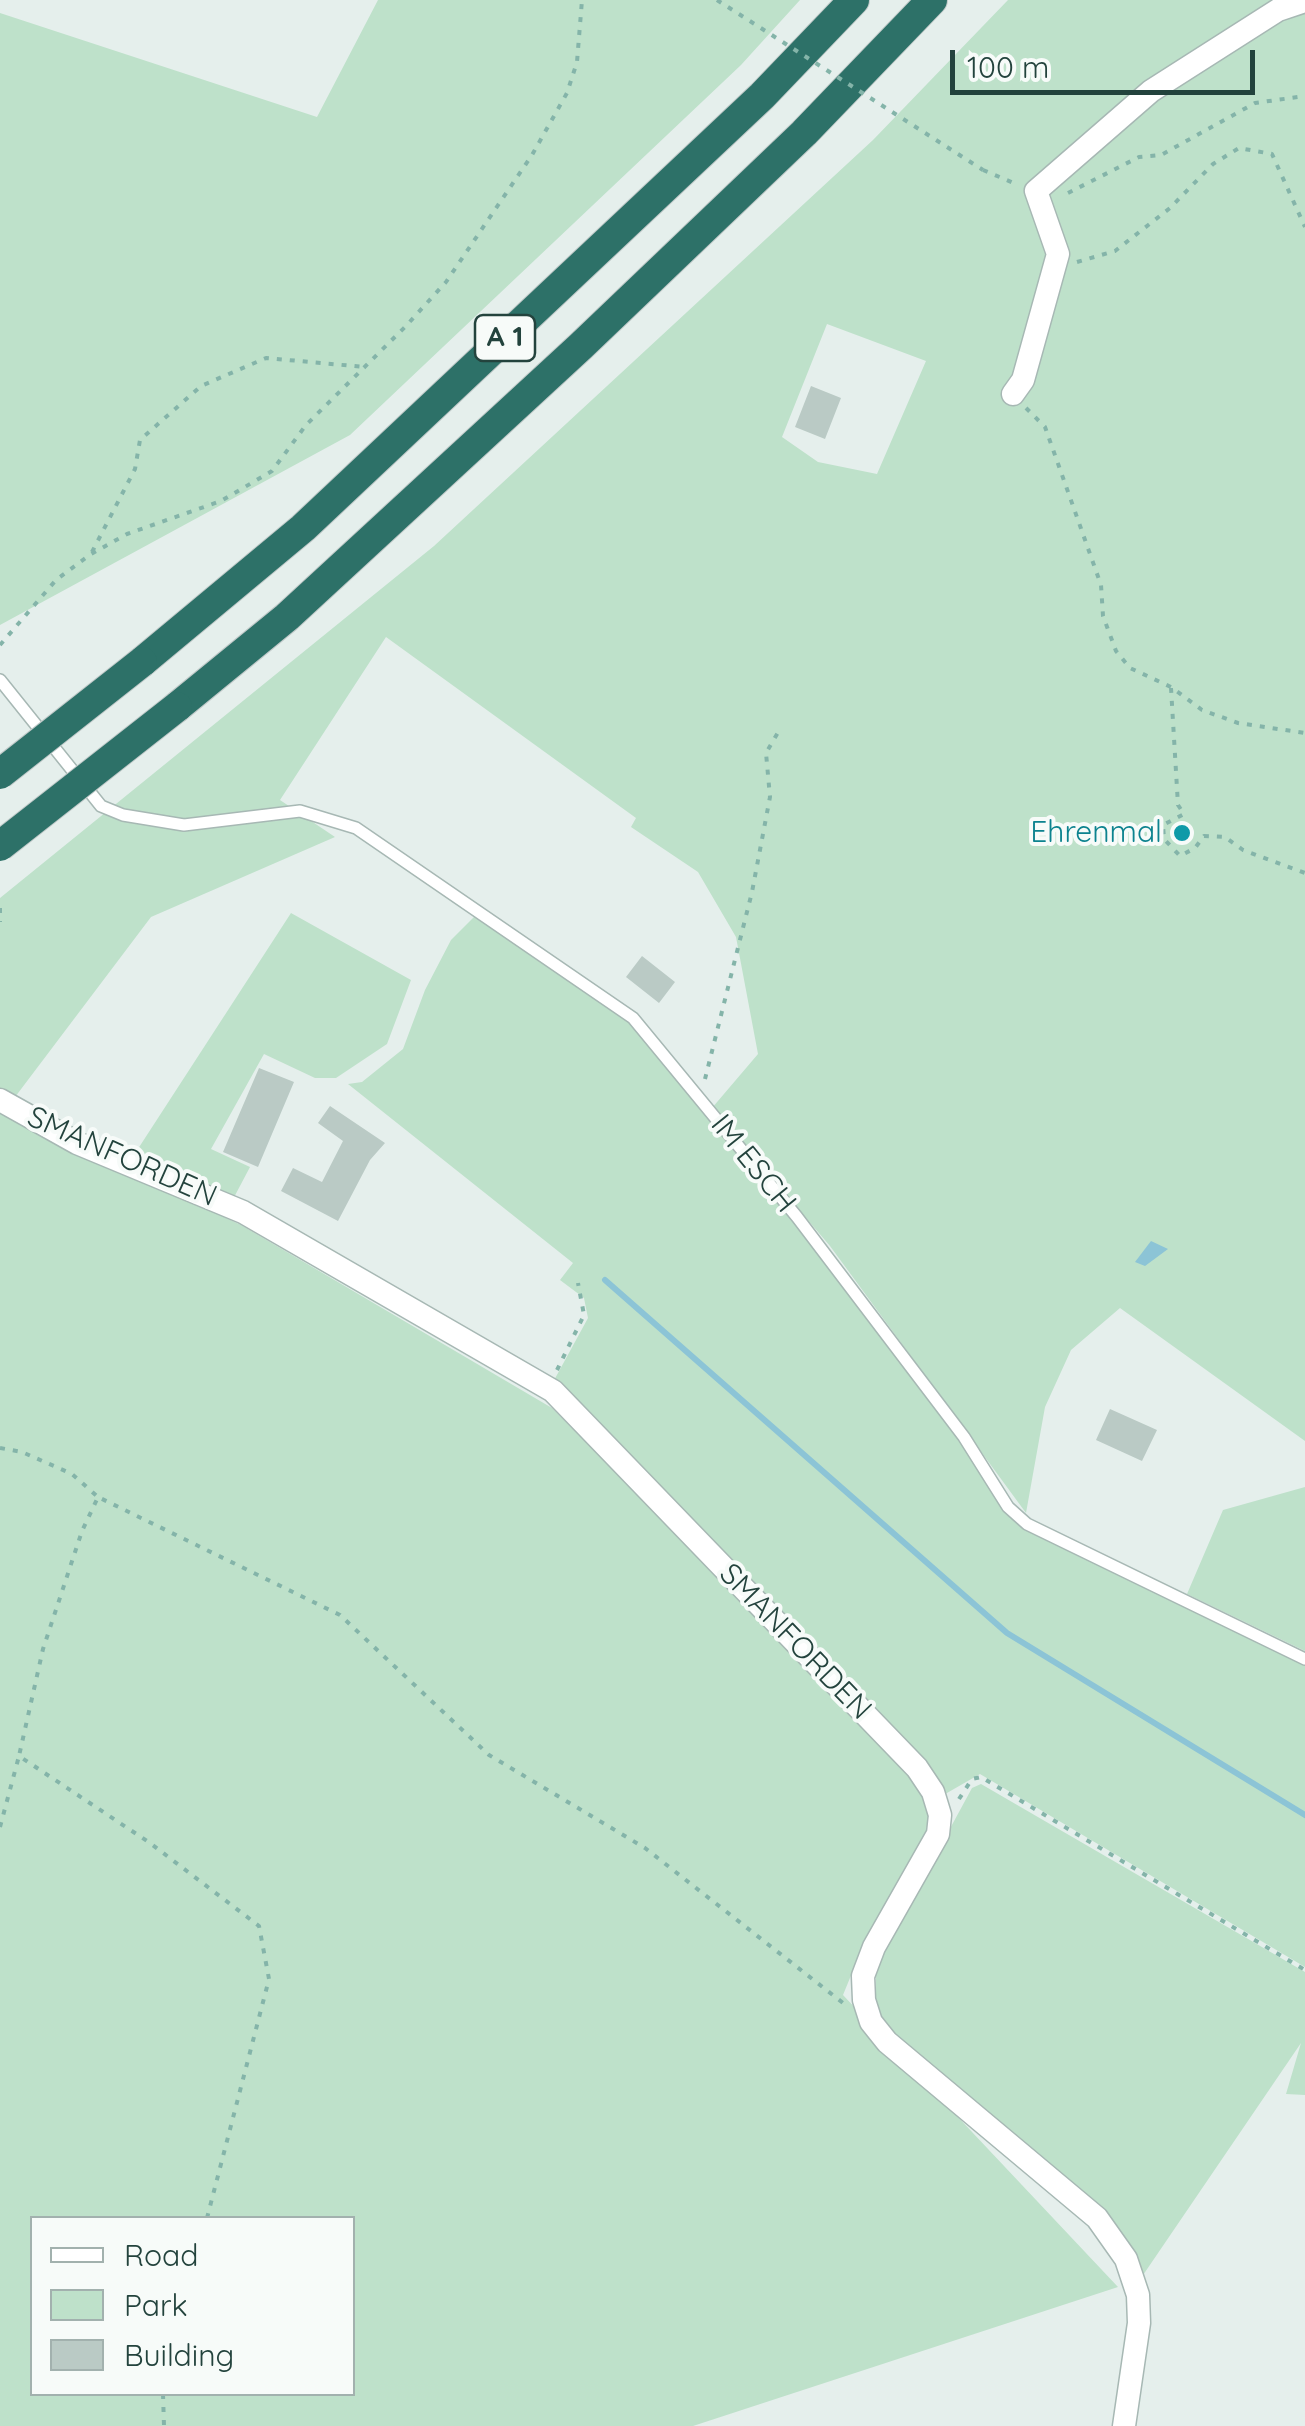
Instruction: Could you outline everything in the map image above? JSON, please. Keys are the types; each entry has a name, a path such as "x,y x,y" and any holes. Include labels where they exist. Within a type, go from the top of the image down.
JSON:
{"highway":[{"name":"A 1","path":"0,774 303,528 762,96 854,0"},
{"name":"A 1","path":"0,846 286,617 581,346 804,133 932,0"}],"street":[{"path":"1013,394 1022,380 1057,262 1056,239 1036,191 1152,91 1278,10 1305,1"},
{"name":"SMANFORDEN","path":"0,1100 77,1143 244,1212 546,1386 917,1768 933,1792 940,1816"},
{"path":"940,1816 928,1859 874,1947 864,1976 864,2000 871,2022 887,2042 1097,2218 1126,2259 1138,2296 1139,2323 1124,2426"}],"lane":[{"name":"IM ESCH","path":"0,680 101,806 123,815 184,825 300,810 356,828 633,1018 798,1217 940,1406 1008,1507 1027,1524 1305,1660"}],"path":[{"path":"0,644 56,580 90,554 127,534 221,502 272,471 306,424 446,282 532,156 567,93 577,62 582,0"},
{"path":"717,0 983,170 1055,197 1139,157 1161,155 1255,103 1305,96"},
{"path":"1057,262 1090,261 1116,252 1170,208 1213,164 1239,148 1272,154 1305,227"},
{"path":"90,554 135,469 140,440 201,386 266,358 364,367"},
{"path":"1013,394 1045,427 1101,584 1103,616 1116,651 1130,668 1171,688 1202,710 1305,733"},
{"path":"1171,688 1178,806 1184,814 1163,826 1164,839 1180,856 1195,848 1204,836 1225,836 1243,850 1305,872"},
{"path":"699,1098 752,892 770,797 766,753 780,729"},
{"path":"0,908 0,922"},
{"path":"546,1386 584,1315 578,1284"},
{"path":"0,1448 22,1452 72,1474 98,1497 340,1615 489,1754 645,1848 851,2008 864,2000"},
{"path":"0,1828 44,1649 82,1531 98,1497"},
{"path":"19,1756 150,1842 259,1926 269,1979 207,2216"},
{"path":"940,1816 952,1809 972,1779 981,1777 1305,1970"},
{"path":"162,2396 164,2426"}],"green space":[{"path":"378,0 800,0 741,65 350,435 0,625 0,13 317,117"},
{"path":"1008,0 1305,0 1305,1441 1120,1308 1071,1350 1045,1407 1026,1513 830,1246 712,1108 758,1054 736,937 698,872 631,827 636,818 386,637 280,800 335,837 151,917 3,1113 241,1225 552,1408 917,1777 928,1807 929,1833 861,1951 843,1995 1118,2287 693,2426 0,2426 0,898 434,546 873,140","holes":["827,324 926,361 877,474 818,462 782,437"]},
{"path":"291,913 411,980 387,1044 336,1078 315,1078 264,1054 211,1149 250,1167 231,1203 134,1155"},
{"path":"476,915 630,1020 792,1218 959,1437 1005,1509 1305,1664 1305,1967 980,1774 940,1797 552,1384 588,1318 584,1298 560,1280 573,1263 348,1084 362,1082 403,1049 425,990 451,940"},
{"path":"1305,1487 1305,1651 1187,1594 1223,1510"},
{"path":"981,1784 1305,1972 1305,2095 1286,2094 1301,2043 1139,2281 1092,2204 884,2030 876,2011 876,1971 888,1943 972,1788"}],"water":[{"path":"1151,1241 1168,1249 1145,1266 1135,1262"}],"building":[{"path":"811,386 841,398 825,439 795,427"},
{"path":"642,956 675,982 659,1003 626,977"},
{"path":"259,1068 294,1082 258,1167 223,1152"},
{"path":"330,1106 385,1143 370,1160 338,1221 281,1191 293,1168 322,1182 343,1141 318,1123"},
{"path":"1110,1409 1157,1430 1142,1461 1096,1440"}],"waterway":[{"path":"605,1280 1007,1633 1305,1815"}],"place":[{"name":"Ehrenmal","path":"1182,833"}]}
